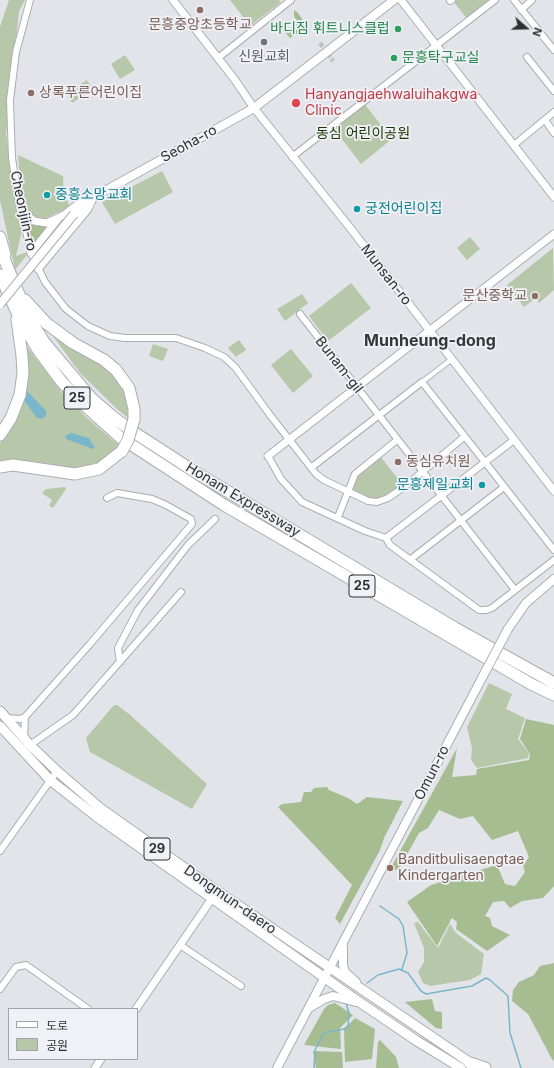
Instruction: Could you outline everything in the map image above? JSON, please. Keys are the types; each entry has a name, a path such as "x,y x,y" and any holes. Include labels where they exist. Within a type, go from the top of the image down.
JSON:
{"highway":[{"path":"0,238 11,270 24,298 34,311 46,323 73,343 104,360 116,370 129,388 134,409 134,419 128,440 122,451 99,468 75,474 13,465 0,466"},
{"name":"Honam Expressway","path":"0,249 28,316 44,342 92,399 132,431 198,474 455,628 554,683"},
{"name":"Honam Expressway","path":"0,275 15,308 38,350 61,381 82,403 122,438 224,505 531,684 554,695"},
{"path":"0,435 11,418 20,395 23,374 15,308"},
{"path":"509,658 554,674"},
{"path":"531,684 554,701"},
{"path":"470,1066 485,1068"}],"main road":[{"name":"Seoha-ro","path":"0,304 74,214 94,197 254,108 394,0"},
{"name":"Omun-ro","path":"277,1068 508,629 523,606 554,579"},
{"name":"Dongmun-daero","path":"3,714 57,771 96,805 171,859 215,895 325,978 364,1005 470,1066"},
{"name":"Dongmun-daero","path":"0,726 50,780 97,817 147,852 330,968 470,1066"},
{"path":"147,852 154,853 169,862 171,859"},
{"path":"343,944 343,965 345,972 366,993"},
{"path":"307,1010 324,999 333,996 364,1005"}],"street":[{"name":"Cheonjiin-ro","path":"30,0 18,46 10,100 12,158 21,210 31,253 38,269 53,293 66,309 77,319 95,330 110,336 125,338 176,338 205,348 224,357 235,367 316,474 324,480 348,490 368,501 382,500 404,487 422,471"},
{"name":"Munsan-ro","path":"173,0 292,157 351,229 554,491"},
{"path":"401,0 554,197"},
{"path":"292,157 494,0"},
{"path":"514,0 554,50"},
{"path":"522,10 532,0"},
{"path":"218,58 290,1"},
{"path":"526,57 554,91"},
{"path":"514,145 554,112"},
{"path":"544,120 554,133"},
{"path":"31,253 58,219 82,200 94,197"},
{"path":"38,269 88,209 94,197"},
{"path":"21,210 34,221 41,223 58,219"},
{"path":"554,234 356,388 289,438 268,456 281,479 302,502 365,531 386,538 390,545 479,610 492,608 554,560"},
{"name":"Bunam-gil","path":"300,314 356,388 515,590"},
{"path":"312,468 452,359"},
{"path":"422,382 554,550"},
{"path":"422,471 464,437"},
{"path":"338,518 355,474 397,440"},
{"path":"386,538 514,440"},
{"path":"411,559 504,487"},
{"path":"3,714 20,719 25,717 94,640 192,524 191,519 152,499 118,493 107,498"},
{"path":"120,662 118,648 138,610 188,545 215,519"},
{"path":"25,717 27,741 73,714 181,592"},
{"path":"0,851 57,771"},
{"path":"137,1008 215,895"},
{"path":"180,945 241,986"},
{"path":"0,989 16,967 26,965 87,1008"}],"green space":[{"path":"9,0 25,0 19,11 6,134 22,230 16,256 30,251 15,270 0,200 0,27"},
{"path":"230,0 279,0 281,2 250,26"},
{"path":"456,0 491,0 467,19 454,2"},
{"path":"294,10 298,13 306,25 304,29 290,38 278,24 281,22 288,30 299,22 294,17"},
{"path":"125,55 135,70 120,79 111,64"},
{"path":"87,80 93,90 72,103 66,93"},
{"name":"동심 어린이공원","path":"363,102 392,139 361,164 332,126"},
{"path":"18,155 63,176 64,194 70,207 44,219 34,216 28,210 21,190"},
{"path":"162,171 173,192 115,224 102,202"},
{"path":"29,221 50,225 35,244 30,242 26,222"},
{"path":"470,237 480,249 467,260 457,248"},
{"path":"553,248 554,290 539,303 536,298 524,307 507,285"},
{"path":"351,283 371,308 328,341 309,316"},
{"path":"302,294 308,303 285,321 277,309"},
{"path":"50,332 123,378 133,422 117,409 80,373"},
{"path":"239,340 246,350 236,357 228,348"},
{"path":"25,344 63,394 86,417 120,446 90,470 0,464 0,443 12,427"},
{"path":"153,344 168,349 163,361 149,356"},
{"path":"291,349 313,376 293,393 271,365"},
{"path":"380,456 402,484 386,496 375,500 355,492 352,487 356,476"},
{"path":"65,487 66,489 53,508 49,506 52,500 42,493 46,489"},
{"path":"489,683 512,694 506,709 525,718 518,739 529,753 528,758 477,768 471,760 472,748 467,727"},
{"path":"114,705 117,705 129,714 207,784 192,809 90,752 86,738"},
{"path":"526,719 554,725 554,886 543,898 522,901 510,908 504,901 493,902 485,916 490,918 492,926 510,935 487,951 456,929 457,922 452,918 437,946 407,902 431,885 497,865 505,884 515,886 525,872 523,865 529,857 518,831 492,840 473,816 460,819 439,810 428,828 419,833 399,869 389,871 457,748 452,777 476,775 477,769 529,760 530,754 520,739"},
{"path":"327,787 329,790 348,798 357,804 367,797 403,801 384,838 380,850 340,924 335,918 352,885 278,807 282,804 301,802 304,792 311,792 314,788"},
{"path":"418,922 438,948 450,924 456,933 484,954 481,974 470,980 430,986 423,983 418,972 424,962 424,948 414,923"},
{"path":"554,963 553,1061 528,1014 512,1001 513,990 519,982 534,975 540,966"},
{"path":"432,999 435,1011 442,1012 442,1029 436,1028 405,1002"},
{"path":"335,1003 353,1015 340,1028 341,1049 304,1045 324,1009 328,1005"},
{"path":"355,1018 375,1029 372,1059 345,1062 344,1029"},
{"path":"380,1040 396,1057 399,1068 376,1068 378,1042"},
{"path":"313,1051 342,1052 343,1068 316,1068"}],"water":[{"path":"27,391 46,411 46,416 41,419 36,417 24,400"},
{"path":"71,433 89,438 95,448 93,449 66,439 65,436"}],"waterway":[{"path":"380,906 399,919 403,926 407,953 402,969"},
{"path":"367,983 378,975 399,969 408,973 421,991 426,994 472,986 486,978 490,980 508,996 510,1033 521,1068"},
{"path":"314,1068 315,1050 324,1033 344,1029 348,1026 349,1013 346,1003"}],"tunnel":[{"path":"320,43 333,61"}],"place":[{"name":"문흥중앙초등학교","path":"200,10"},
{"name":"바디짐 휘트니스클럽","path":"398,29"},
{"name":"신원교회","path":"264,42"},
{"name":"문흥탁구교실","path":"394,58"},
{"name":"상록푸른어린이집","path":"31,93"},
{"name":"Hanyangjaehwaluihakgwa Clinic","path":"296,103"},
{"name":"중흥소망교회","path":"47,195"},
{"name":"궁전어린이집","path":"357,209"},
{"name":"문산중학교","path":"535,296"},
{"name":"동심유치원","path":"398,462"},
{"name":"문흥제일교회","path":"482,485"},
{"name":"Banditbulisaengtae Kindergarten","path":"390,868"}],"district":[{"name":"Munheung-dong","path":"430,341"}]}
